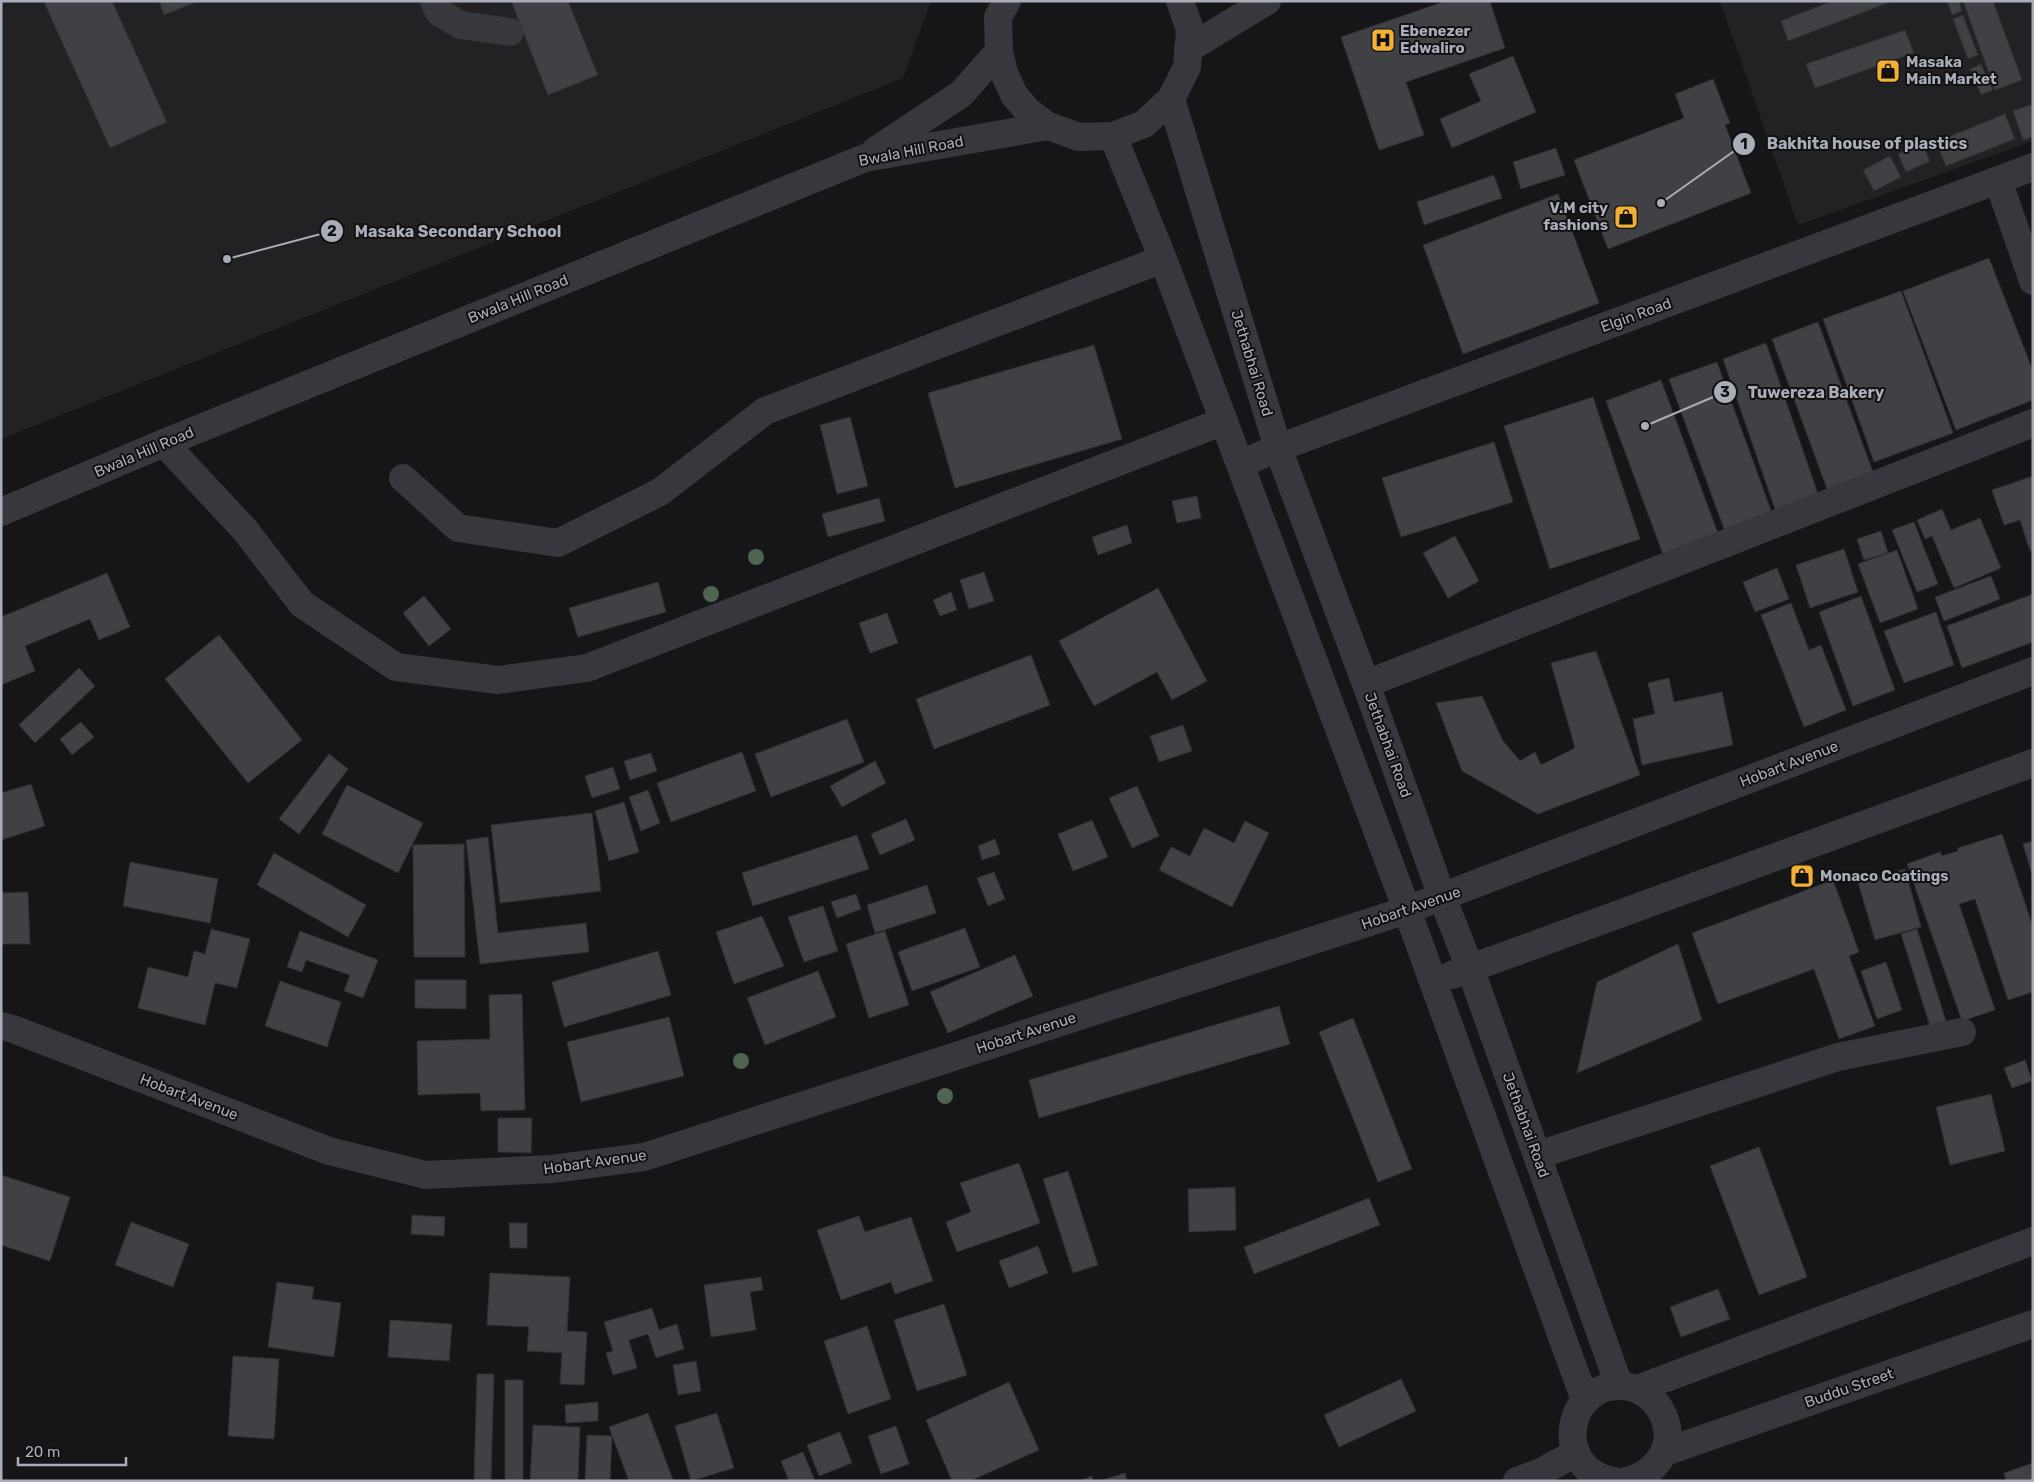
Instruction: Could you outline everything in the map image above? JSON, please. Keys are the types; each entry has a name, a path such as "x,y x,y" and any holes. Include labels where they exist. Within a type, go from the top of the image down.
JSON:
{"street":[{"path":"434,1 439,12 460,25 510,32"},
{"path":"1001,6 999,51 1004,74 1014,94 1029,112 1048,126 1080,137 1113,136 1144,124 1171,99 1187,66 1190,30 1180,1"},
{"path":"1188,49 1268,1"},
{"path":"865,158 961,94 999,51"},
{"name":"Jethabhai Road","path":"1171,99 1278,448 1538,1156 1628,1387"},
{"name":"Bwala Hill Road","path":"1,512 164,443 865,158 1048,126"},
{"path":"1113,136 1163,259 1407,910 1585,1400"},
{"name":"Elgin Road","path":"1240,464 1278,448 2033,167"},
{"path":"1998,180 2033,281"},
{"path":"403,478 458,528 558,543 660,492 765,411 1163,259"},
{"path":"164,443 245,530 302,604 396,667 498,680 587,668 1224,421"},
{"path":"1366,684 2033,423"},
{"name":"Hobart Avenue","path":"1,1026 329,1151 426,1175 552,1169 644,1157 1407,910 2033,671"},
{"path":"1433,982 2033,763"},
{"path":"1538,1156 1838,1057 1962,1032"},
{"path":"1628,1387 1653,1399 1663,1415 1668,1433 1664,1452 1654,1468 1629,1480 1602,1479 1586,1468 1576,1453 1572,1435 1575,1416 1585,1400 1600,1389 1628,1387 2033,1241"},
{"name":"Buddu Street","path":"1664,1452 2033,1324"},
{"path":"1530,1478 1576,1453"}],"shaded area":[{"path":"1,1 931,1 903,78 1,439"},
{"name":"Masaka Main Market","path":"1720,1 2033,1 2033,141 1798,225"}],"building":[{"path":"112,1 167,122 110,148 44,2"},
{"path":"159,1 199,1 164,15"},
{"path":"511,1 568,1 598,75 548,95"},
{"path":"1446,1 1490,1 1505,48 1406,82 1424,135 1379,150 1341,37"},
{"path":"1832,1 1893,1 1788,41 1781,21"},
{"path":"1947,1 1959,1 1962,11 1952,15"},
{"path":"1963,1 1993,1 2022,80 1995,90"},
{"path":"1963,15 1978,55 1968,59 1953,19"},
{"path":"1905,30 1914,53 1815,88 1806,64"},
{"path":"1513,56 1536,112 1452,148 1440,119 1481,101 1469,74"},
{"path":"1981,64 1993,90 1981,95 1970,69"},
{"path":"1713,79 1730,123 1725,125 1751,193 1608,249 1574,160 1684,118 1675,94"},
{"path":"2033,104 2033,137 2023,140 2013,111"},
{"path":"2005,114 2015,139 1946,166 1936,142"},
{"path":"1922,143 1930,161 1906,172 1898,154"},
{"path":"1556,148 1565,175 1521,189 1513,162"},
{"path":"1890,156 1901,177 1874,191 1863,170"},
{"path":"1494,175 1502,198 1424,225 1417,202"},
{"path":"1558,194 1599,303 1463,354 1423,245"},
{"path":"1989,258 2033,371 2033,400 1956,430 1903,291"},
{"path":"1901,291 1953,433 1874,462 1823,319"},
{"path":"1818,322 1873,472 1827,489 1772,339"},
{"path":"1766,343 1819,497 1776,512 1723,359"},
{"path":"1094,345 1122,439 955,488 928,393"},
{"path":"1717,362 1773,516 1726,534 1669,379"},
{"path":"1661,380 1719,536 1664,557 1606,401"},
{"path":"1593,397 1640,539 1550,569 1504,426"},
{"path":"850,417 868,486 837,494 820,425"},
{"path":"1494,442 1513,502 1401,537 1382,478"},
{"path":"2033,476 2033,550 2030,551 2020,520 2004,525 1992,490"},
{"path":"1197,496 1201,518 1177,523 1172,501"},
{"path":"879,498 885,521 828,537 822,514"},
{"path":"1942,509 1951,530 1980,518 2001,568 1954,588 1932,536 1925,539 1917,520"},
{"path":"1914,522 1938,584 1917,592 1892,530"},
{"path":"1127,525 1132,543 1098,555 1092,537"},
{"path":"1881,531 1888,553 1864,560 1857,539"},
{"path":"1455,536 1479,581 1448,598 1423,553"},
{"path":"1844,549 1858,592 1810,608 1796,565"},
{"path":"1897,550 1918,609 1880,623 1858,564"},
{"path":"1777,568 1789,599 1755,612 1743,582"},
{"path":"984,572 994,601 969,609 960,580"},
{"path":"107,573 130,627 99,640 90,619 25,646 35,671 1,685 1,617"},
{"path":"1991,576 2000,599 1944,621 1935,597"},
{"path":"658,582 666,612 578,637 569,608"},
{"path":"1158,588 1207,681 1172,700 1157,672 1094,706 1059,641"},
{"path":"951,592 957,610 940,616 933,600"},
{"path":"2033,594 2033,642 1962,668 1947,626"},
{"path":"424,596 451,629 429,646 403,613"},
{"path":"1861,596 1895,690 1853,706 1819,612"},
{"path":"1791,603 1809,650 1821,645 1846,710 1804,727 1761,615"},
{"path":"1936,612 1954,665 1904,683 1884,631"},
{"path":"887,613 898,643 870,653 859,623"},
{"path":"219,635 302,740 248,783 165,679"},
{"path":"1596,651 1640,775 1538,814 1462,771 1436,703 1482,696 1503,741 1520,761 1535,752 1541,765 1575,748 1551,663"},
{"path":"1031,655 1050,705 934,749 916,699"},
{"path":"79,668 95,686 35,743 19,725"},
{"path":"1669,678 1674,702 1722,692 1733,745 1642,765 1633,719 1655,714 1648,683"},
{"path":"847,719 864,762 771,797 755,754"},
{"path":"81,722 94,737 72,755 60,739"},
{"path":"1183,725 1192,751 1159,762 1150,736"},
{"path":"742,752 756,791 671,822 657,783"},
{"path":"651,753 657,771 630,780 624,761"},
{"path":"329,754 348,769 299,834 279,819"},
{"path":"875,761 886,783 842,807 830,786"},
{"path":"613,767 620,789 592,798 585,776"},
{"path":"31,784 45,826 1,840 1,793"},
{"path":"347,785 423,823 398,873 322,834"},
{"path":"1137,786 1159,836 1132,848 1109,798"},
{"path":"648,790 660,823 641,831 629,797"},
{"path":"624,802 639,852 609,861 595,811"},
{"path":"592,813 601,891 500,903 491,825"},
{"path":"906,819 915,840 880,855 871,834"},
{"path":"1092,820 1108,857 1073,871 1058,834"},
{"path":"1245,821 1269,833 1232,907 1159,870 1171,847 1190,856 1204,828 1234,843"},
{"path":"2002,834 2033,927 2033,992 2008,1000 1975,899 1959,904 1995,1010 1962,1021 1907,864 1940,852 1942,856 1958,851 1958,848"},
{"path":"857,835 869,869 753,906 742,873"},
{"path":"488,837 498,933 586,923 589,952 480,964 466,840"},
{"path":"995,839 1000,854 982,860 978,846"},
{"path":"2033,841 2033,878 2023,844"},
{"path":"464,844 465,957 414,957 413,845"},
{"path":"274,853 366,905 348,937 257,885"},
{"path":"130,862 218,879 210,923 123,906"},
{"path":"1905,869 1921,927 1875,940 1858,882"},
{"path":"994,872 1005,899 988,906 977,878"},
{"path":"1833,880 1859,952 1849,956 1875,1026 1839,1039 1814,969 1718,1004 1692,933"},
{"path":"927,885 936,913 875,933 867,905"},
{"path":"28,892 30,944 1,944 1,893"},
{"path":"856,894 861,909 837,918 831,902"},
{"path":"823,906 838,951 804,962 788,917"},
{"path":"762,916 784,966 734,984 716,932"},
{"path":"965,928 980,967 912,991 898,952"},
{"path":"211,929 250,939 237,988 215,983 205,1025 138,1008 148,967 188,977 194,951 205,954"},
{"path":"1917,929 1946,1021 1930,1026 1901,934"},
{"path":"300,931 378,960 363,998 344,991 350,975 306,960 302,972 287,967"},
{"path":"885,931 909,1005 869,1018 846,944"},
{"path":"1678,944 1702,1020 1577,1073 1597,982"},
{"path":"658,951 671,995 564,1027 552,982"},
{"path":"1015,955 1033,996 948,1033 930,992"},
{"path":"1886,962 1902,1010 1877,1019 1861,971"},
{"path":"818,971 836,1017 765,1045 747,998"},
{"path":"415,980 466,980 466,1009 415,1008"},
{"path":"280,981 341,1002 327,1047 265,1026"},
{"path":"522,994 525,1110 481,1111 480,1093 418,1095 417,1041 490,1039 489,995"},
{"path":"1279,1006 1290,1044 1039,1118 1029,1080"},
{"path":"669,1017 684,1076 581,1102 567,1042"},
{"path":"1353,1018 1412,1169 1378,1182 1319,1032"},
{"path":"2025,1060 2032,1081 2012,1088 2004,1068"},
{"path":"1991,1094 2005,1151 1950,1165 1936,1107"},
{"path":"498,1118 532,1118 531,1153 498,1152"},
{"path":"1759,1147 1807,1277 1759,1295 1710,1166"},
{"path":"1019,1163 1040,1223 957,1252 946,1222 971,1212 960,1183"},
{"path":"1068,1171 1098,1265 1073,1273 1043,1179"},
{"path":"1,1175 70,1197 50,1261 1,1245"},
{"path":"1235,1187 1236,1230 1189,1232 1188,1189"},
{"path":"1369,1198 1380,1225 1254,1274 1244,1247"},
{"path":"412,1215 445,1217 444,1236 411,1234"},
{"path":"859,1216 865,1232 911,1217 933,1281 895,1294 891,1282 841,1300 817,1230"},
{"path":"131,1222 189,1244 173,1287 115,1265"},
{"path":"509,1223 527,1223 527,1248 510,1248"},
{"path":"1038,1246 1048,1273 1009,1288 999,1261"},
{"path":"490,1273 570,1277 567,1331 587,1332 584,1385 560,1384 562,1353 527,1351 529,1327 487,1325"},
{"path":"761,1277 763,1290 750,1292 756,1330 711,1337 704,1285"},
{"path":"277,1282 314,1287 312,1299 341,1303 334,1357 268,1347"},
{"path":"1718,1289 1730,1319 1681,1337 1670,1307"},
{"path":"944,1304 967,1375 917,1391 894,1320"},
{"path":"652,1308 659,1330 677,1324 684,1349 656,1358 648,1334 629,1340 637,1368 613,1375 606,1353 613,1351 604,1322"},
{"path":"390,1320 452,1324 449,1361 388,1357"},
{"path":"867,1326 891,1399 848,1414 824,1341"},
{"path":"233,1356 279,1359 274,1439 228,1436"},
{"path":"696,1361 701,1391 678,1395 673,1365"},
{"path":"477,1374 494,1374 491,1481 474,1481"},
{"path":"1401,1379 1416,1411 1339,1447 1324,1415"},
{"path":"505,1380 523,1380 523,1481 505,1481"},
{"path":"1009,1382 1039,1450 970,1481 952,1481 926,1420"},
{"path":"598,1402 598,1421 566,1423 565,1405"},
{"path":"648,1413 672,1481 629,1481 609,1427"},
{"path":"717,1413 734,1468 691,1481 675,1426"},
{"path":"533,1425 580,1427 578,1481 530,1481"},
{"path":"896,1426 909,1464 881,1474 868,1436"},
{"path":"840,1432 852,1463 819,1476 807,1445"},
{"path":"587,1435 612,1436 610,1481 585,1481"},
{"path":"803,1452 815,1481 789,1481 781,1461"},
{"path":"2033,1463 2033,1481 2006,1481 2004,1473"},
{"path":"1125,1473 1127,1481 1099,1481"},
{"path":"1092,1476 1093,1481 1079,1481"}],"place":[{"name":"Ebenezer Edwaliro","path":"1383,40"},
{"name":"Masaka Main Market","path":"1888,71"},
{"name":"Bakhita house of plastics","path":"1661,203"},
{"name":"V.M city fashions","path":"1626,217"},
{"name":"Masaka Secondary School","path":"227,259"},
{"name":"Tuwereza Bakery","path":"1645,426"},
{"name":"Monaco Coatings","path":"1802,876"}]}
